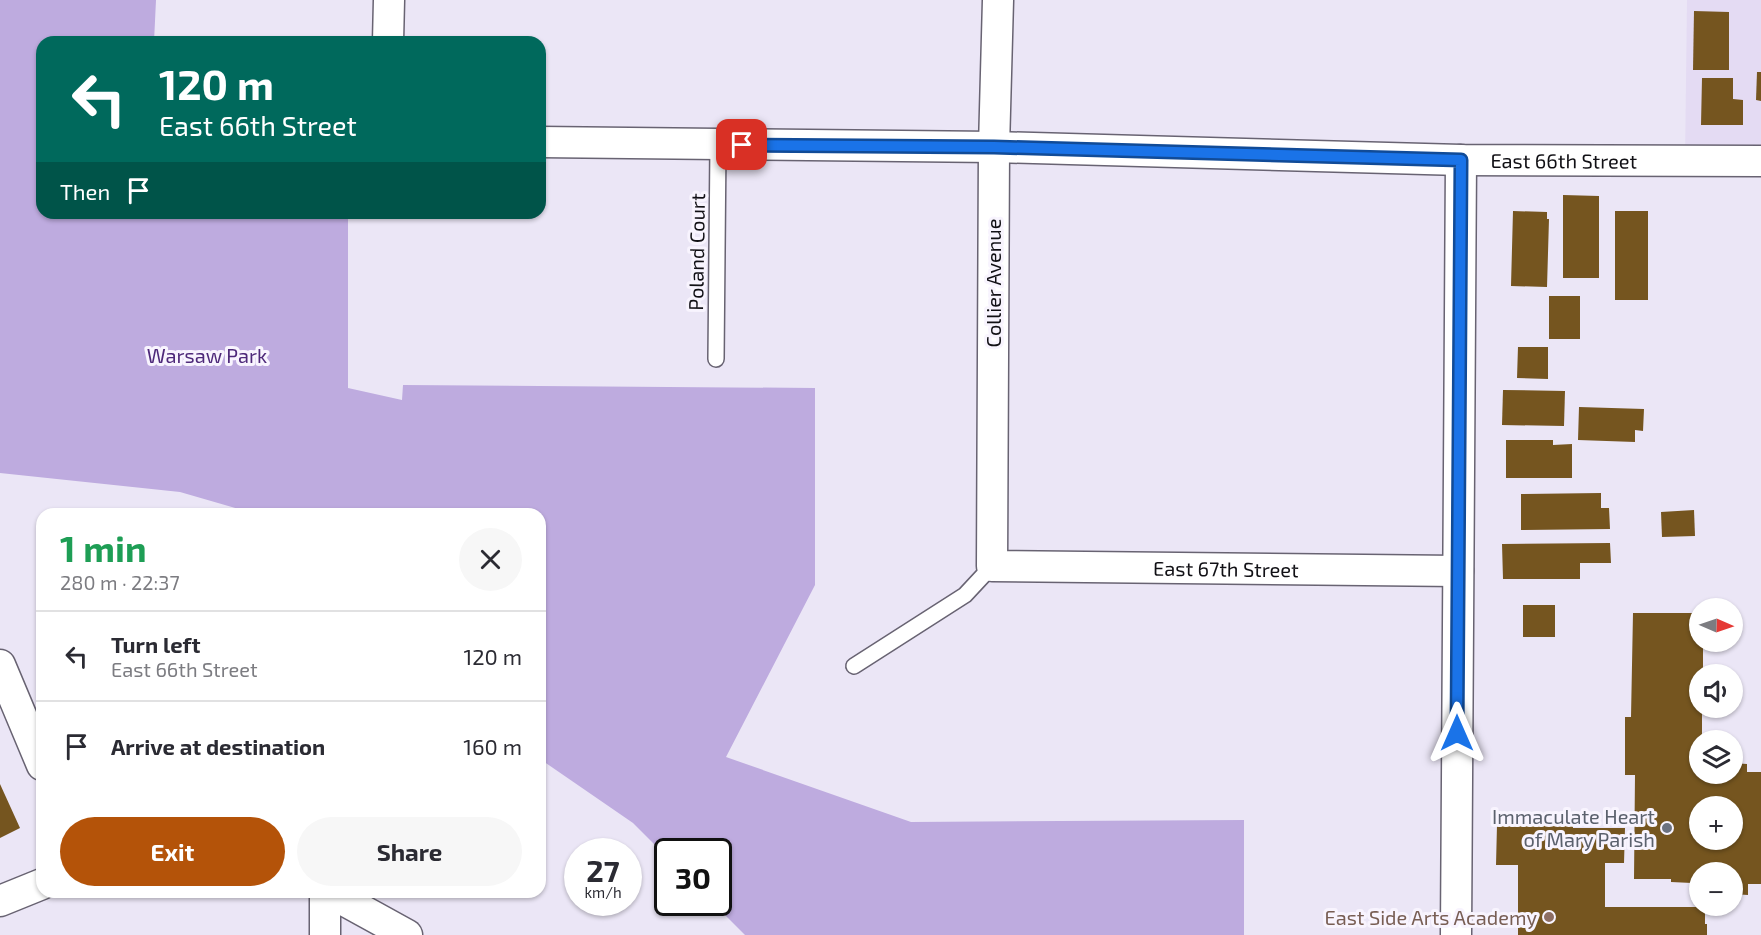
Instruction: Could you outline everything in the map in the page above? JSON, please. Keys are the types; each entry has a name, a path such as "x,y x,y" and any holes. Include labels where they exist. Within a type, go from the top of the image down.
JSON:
{"street":[{"path":"388,36 389,0"},
{"name":"Collier Avenue","path":"992,566 994,147 998,0"},
{"name":"East 66th Street","path":"546,142 994,147 1461,160 1761,162"},
{"path":"1456,935 1461,160"},
{"name":"East 67th Street","path":"992,566 1458,571"},
{"path":"0,665 36,751"},
{"path":"0,901 36,887"},
{"path":"325,935 327,898"},
{"path":"338,898 407,935"}],"lane":[{"name":"Poland Court","path":"716,359 718,145"},
{"path":"854,666 966,595 992,566"}],"shaded area":[{"path":"1687,0 1761,0 1761,161 1685,161"}],"green space":[{"name":"Warsaw Park","path":"0,0 156,0 154,36 36,36 36,219 348,219 348,388 402,400 403,385 815,388 815,585 726,757 911,822 1244,820 1244,935 745,935 726,916 732,916 732,838 654,838 654,844 633,823 546,763 546,508 235,508 180,492 0,473"}],"building":[{"path":"1694,11 1729,12 1729,70 1693,70"},
{"path":"1757,72 1761,72 1761,101 1756,100"},
{"path":"1702,78 1733,78 1733,99 1743,100 1743,125 1701,125"},
{"path":"1563,195 1599,196 1599,278 1563,278"},
{"path":"1513,211 1547,212 1547,219 1549,219 1547,287 1511,286"},
{"path":"1615,211 1648,211 1648,300 1615,300"},
{"path":"1549,296 1580,296 1580,339 1549,339"},
{"path":"1518,347 1548,347 1548,379 1517,378"},
{"path":"1503,390 1565,391 1564,426 1502,425"},
{"path":"1579,407 1644,409 1643,431 1635,430 1635,442 1578,440"},
{"path":"1506,440 1553,440 1553,445 1572,444 1572,478 1506,478"},
{"path":"1601,493 1601,508 1609,508 1610,529 1521,530 1521,494"},
{"path":"1694,510 1695,536 1662,537 1661,512"},
{"path":"1610,543 1611,563 1580,563 1580,579 1503,579 1502,544"},
{"path":"1523,605 1555,605 1555,637 1523,637"},
{"path":"1633,613 1689,613 1689,652 1703,652 1703,664 1689,664 1689,718 1702,718 1702,730 1689,730 1689,784 1743,784 1743,764 1747,764 1747,772 1761,772 1761,884 1748,884 1748,895 1743,895 1743,862 1689,862 1689,883 1671,882 1671,879 1634,879 1635,775 1625,775 1625,717 1631,717"},
{"path":"0,784 20,828 0,838"},
{"path":"1548,820 1573,820 1573,828 1625,828 1624,863 1605,863 1605,907 1689,907 1689,916 1705,916 1707,935 1518,935 1518,865 1496,865 1497,825 1549,825"}],"place":[{"name":"Immaculate Heart of Mary Parish","path":"1667,828"},
{"name":"East Side Arts Academy","path":"1549,917"}],"route":[{"path":"742,145 994,147 1461,160 1457,733"}]}
